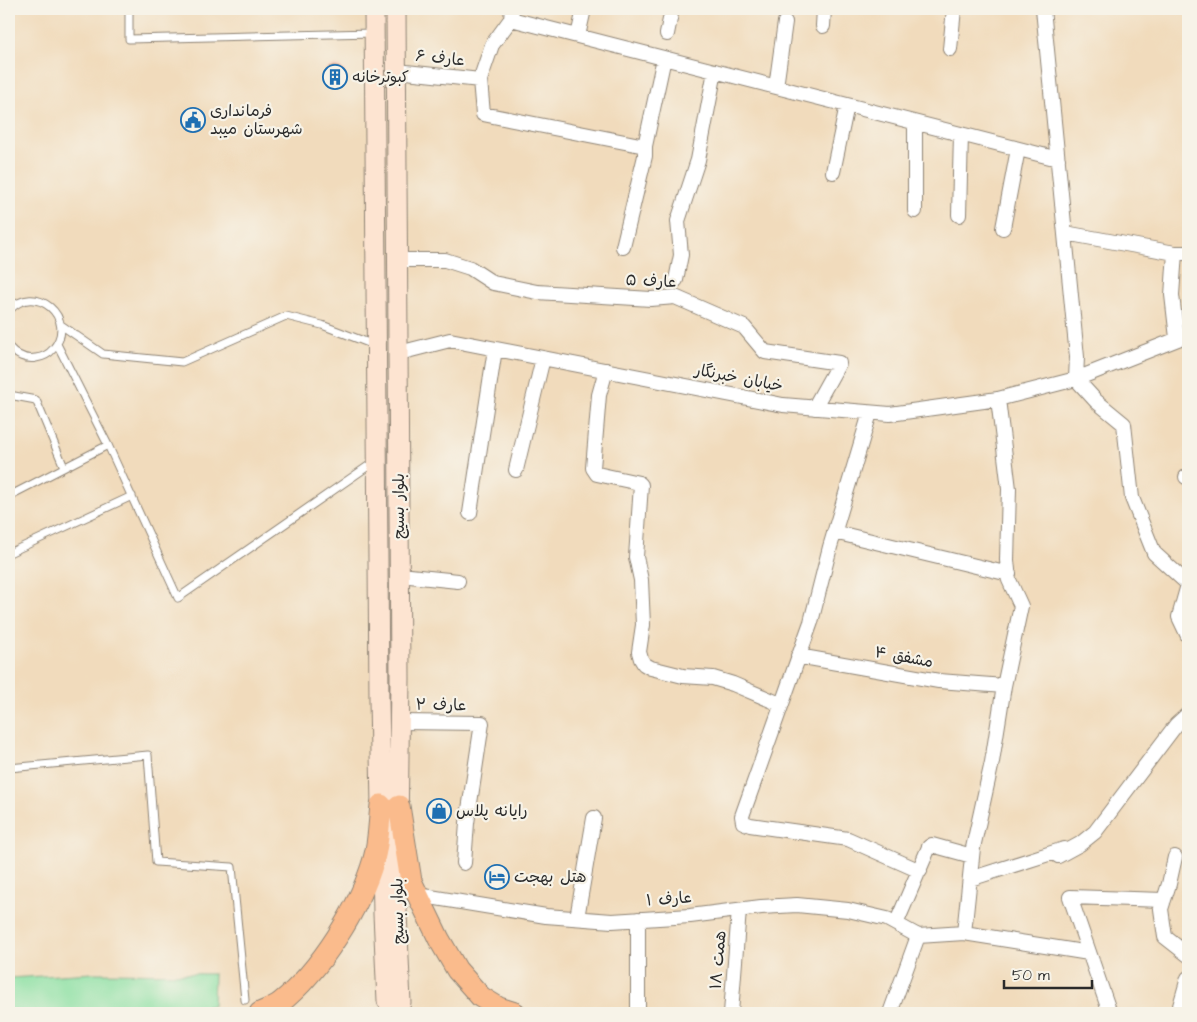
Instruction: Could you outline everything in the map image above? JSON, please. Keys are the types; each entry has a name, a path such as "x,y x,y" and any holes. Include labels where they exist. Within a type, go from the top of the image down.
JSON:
{"main road":[{"name":"بلوار بسیج","path":"374,9 378,630 397,912 394,1002"},
{"name":"بلوار بسیج","path":"390,806 400,722 396,9"},
{"path":"378,630 400,630"},
{"path":"390,806 411,881 439,939 457,970 482,997 499,1008 515,1013"},
{"path":"252,1007 279,1004 308,977 329,950 358,900 375,858 390,806"}],"street":[{"path":"578,36 584,9"},
{"path":"667,34 672,9"},
{"path":"823,26 824,9"},
{"path":"950,49 954,9"},
{"path":"1043,9 1077,357 1076,379 1096,401 1124,424 1132,498 1154,553 1188,584 1179,617 1188,636"},
{"path":"645,146 483,114 480,80 492,45 512,14 578,36 1058,159"},
{"path":"776,87 785,22"},
{"path":"623,247 645,156 645,146 664,58"},
{"name":"عارف ۶","path":"397,71 480,80"},
{"path":"676,280 681,255 678,221 698,160 714,71"},
{"path":"833,172 847,105"},
{"path":"915,123 915,211"},
{"path":"959,215 961,134"},
{"path":"1003,228 1018,149"},
{"path":"1065,233 1181,253 1172,295 1182,337"},
{"name":"عارف ۵","path":"398,260 445,260 470,268 493,283 537,292 651,299 675,297 744,327 764,352 839,363 814,408"},
{"name":"خیابان خبرنگار","path":"398,353 450,340 783,405 890,414 998,399 1076,379 1182,337"},
{"path":"470,513 495,349"},
{"path":"516,470 543,358"},
{"path":"606,370 599,395 593,468 596,474 641,484 636,557 641,580 643,625 639,652 641,659 644,664 651,668 682,676 713,678 733,684 780,704"},
{"path":"964,933 972,856 992,762 1004,686 1020,606 1009,580 1007,560 1009,489 998,399"},
{"path":"870,413 834,532 811,622 780,704 742,816 743,822 750,826 848,839 920,871"},
{"path":"834,532 1009,574"},
{"path":"400,575 458,581"},
{"name":"مشفق ۴","path":"798,656 939,681 1004,686"},
{"path":"1058,856 1080,844 1095,832 1176,724 1188,714"},
{"name":"عارف ۲","path":"400,722 482,723 467,823 464,863"},
{"path":"577,918 594,818"},
{"path":"970,879 1080,844"},
{"path":"896,924 927,851 932,845 972,856"},
{"path":"1175,857 1161,909 1165,937 1188,955"},
{"name":"عارف ۱","path":"418,895 546,916 612,921 690,916 797,905 848,910 887,919 918,936"},
{"path":"1110,1013 1070,897 1164,900"},
{"name":"همت ۱۸","path":"731,1013 739,910"},
{"path":"638,919 638,1013"},
{"path":"890,1013 918,936 964,933 1089,953"},
{"path":"1178,1013 1188,978"}],"lane":[{"path":"128,9 129,39 374,33"},
{"path":"9,311 18,303 27,300 45,302 58,315 61,325 57,344 50,352 41,357 31,359 21,357 12,352 9,347"},
{"path":"61,325 103,354 182,362 286,316 322,325 376,346"},
{"path":"57,344 108,445 178,598 376,461"},
{"path":"9,395 36,400 64,467"},
{"path":"9,496 108,445"},
{"path":"9,552 132,496"},
{"path":"9,768 148,755 156,862 232,867 252,1007"}],"green space":[{"path":"93,973 214,974 213,1006 103,1013 9,1013 9,978"}],"building":[{"name":"کبوترخانه","path":"335,66 345,73 346,77 339,87 335,88 325,81 324,77 331,67"}],"place":[{"name":"کبوترخانه","path":"335,77"},
{"name":"فرمانداری شهرستان میبد","path":"193,120"},
{"name":"رایانه پلاس","path":"439,811"},
{"name":"هتل بهجت","path":"497,877"}]}
